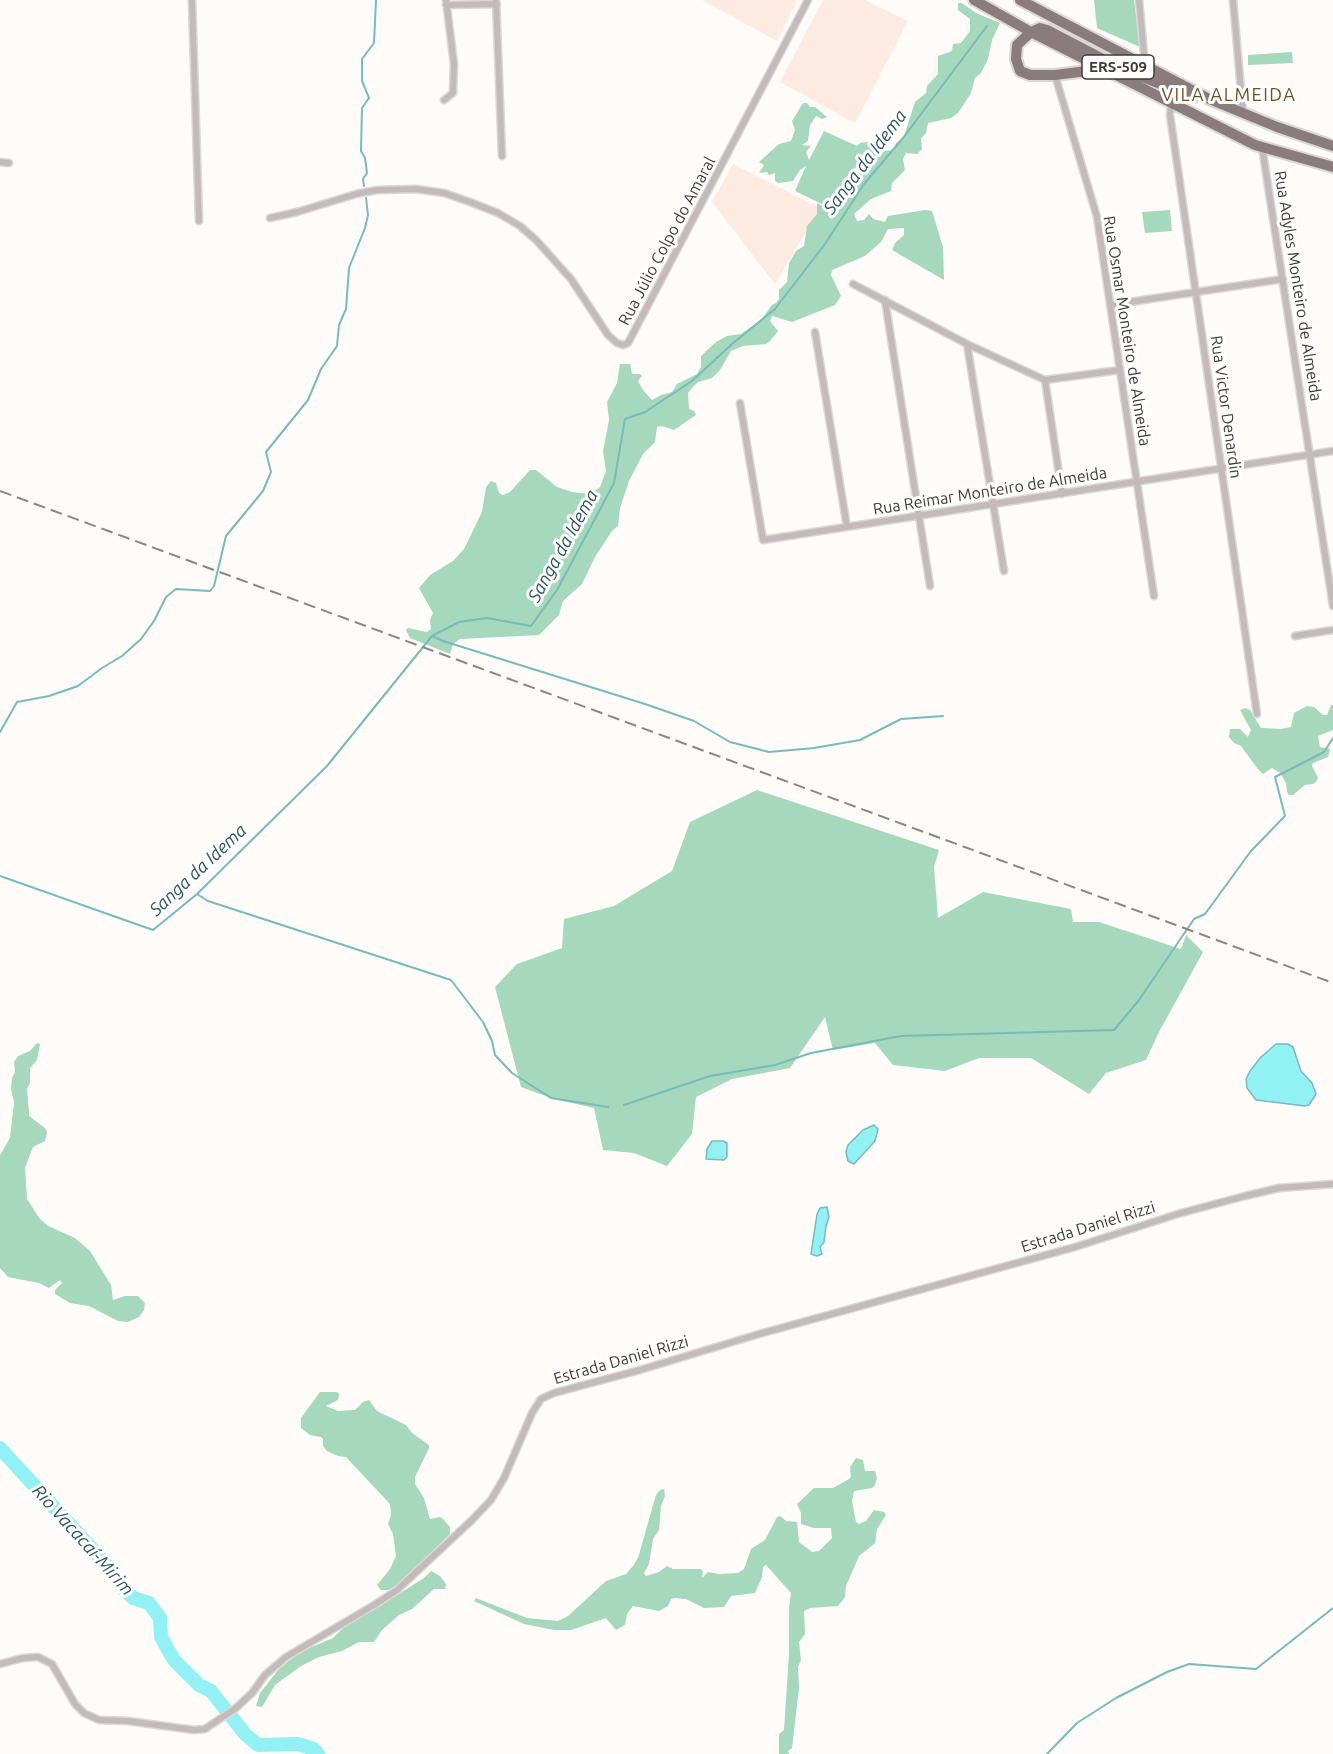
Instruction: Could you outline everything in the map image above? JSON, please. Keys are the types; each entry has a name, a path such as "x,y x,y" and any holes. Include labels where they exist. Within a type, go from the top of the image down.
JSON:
{"highway":[{"name":"ERS-509","path":"974,0 1171,104 1262,147 1333,167"},
{"name":"ERS-509","path":"1020,0 1041,6 1145,66 1209,99 1293,134 1333,146"},
{"name":"ERS-509","path":"1103,69 1055,75 1030,75 1020,71 1016,59 1017,45 1031,32 1040,28 1150,81 1200,99 1209,99"}],"street":[{"path":"192,0 199,221"},
{"name":"Rua Júlio Colpo do Amaral","path":"270,218 377,190 416,189 444,193 498,213 520,226 555,259 588,303 608,335 616,343 623,345 628,343 808,0"},
{"path":"1139,0 1145,66"},
{"path":"1233,0 1243,113"},
{"path":"444,100 453,93 454,64 446,2 497,2 502,156"},
{"name":"Rua Osmar Monteiro de Almeida","path":"1055,75 1097,217 1154,596"},
{"name":"Rua Victor Denardin","path":"1171,104 1170,115 1257,714"},
{"name":"Rua Adyles Monteiro de Almeida","path":"1262,147 1333,606"},
{"path":"0,162 9,163"},
{"path":"1110,305 1283,279"},
{"path":"854,284 967,344 1045,380 1120,370"},
{"path":"885,300 930,586"},
{"path":"815,332 847,527"},
{"path":"967,344 1004,571"},
{"path":"1045,380 1062,494"},
{"name":"Rua Reimar Monteiro de Almeida","path":"740,403 763,540 1333,451"},
{"path":"1295,636 1333,630"},
{"name":"Estrada Daniel Rizzi","path":"0,1664 38,1657 52,1664 75,1704 84,1713 99,1720 128,1721 194,1730 211,1726 236,1708 252,1693 265,1675 286,1658 397,1590 472,1520 491,1500 504,1478 532,1413 541,1399 554,1393 1075,1247 1245,1196 1279,1188 1333,1184"}],"shaded area":[{"path":"702,0 797,0 777,41"},
{"path":"823,0 865,0 908,21 855,123 780,82"},
{"path":"733,164 820,208 775,284 712,202"}],"green space":[{"path":"1094,0 1134,0 1140,47 1097,28"},
{"path":"958,3 1000,23 992,40 988,59 981,73 975,78 971,93 958,113 951,118 928,123 926,133 921,138 922,149 917,154 906,153 903,159 905,170 892,183 891,191 871,199 854,214 857,221 864,220 869,214 873,219 885,222 888,216 932,211 943,247 944,280 892,250 895,243 904,235 904,228 888,229 881,242 865,256 832,270 831,275 841,296 835,305 792,322 772,316 770,321 778,331 770,341 766,344 743,346 731,351 720,370 712,378 698,382 688,393 689,409 696,415 674,430 662,426 657,427 655,442 643,454 629,481 620,508 618,526 612,531 595,557 582,584 563,601 559,615 539,635 460,639 453,644 450,654 410,638 406,630 408,628 427,632 431,629 430,620 433,613 419,588 430,575 453,561 464,549 482,512 486,487 491,481 496,483 499,493 503,495 510,492 530,470 536,470 557,487 590,494 600,487 606,471 603,451 609,420 607,402 617,383 620,364 630,364 632,374 642,376 638,381 652,400 672,392 677,384 697,374 701,367 701,356 716,342 727,336 741,334 761,320 776,303 779,299 779,290 787,282 789,263 796,251 804,246 807,226 817,214 817,203 836,213 856,177 859,161 834,210 795,191 806,166 800,170 793,181 778,183 775,181 775,173 769,175 767,172 759,173 764,165 759,162 779,144 791,141 795,130 792,121 803,103 815,107 827,117 822,119 816,116 810,125 808,141 802,145 811,146 806,152 809,160 824,131 857,146 867,142 882,151 894,150 896,143 903,139 915,102 926,93 927,86 938,74 938,56 952,51 953,44 961,43 970,31 970,19 958,10"},
{"path":"1292,52 1293,63 1248,65 1248,55"},
{"path":"1170,210 1172,231 1145,233 1142,212"},
{"path":"1333,705 1333,730 1318,736 1320,747 1330,749 1328,757 1313,763 1312,766 1318,778 1316,782 1305,785 1293,795 1287,792 1286,783 1280,773 1272,768 1263,774 1241,746 1229,737 1230,729 1240,729 1248,737 1251,730 1240,710 1245,708 1250,710 1261,728 1281,729 1291,727 1294,713 1307,706 1314,707 1323,715 1327,715"},
{"path":"757,790 939,850 934,867 938,918 983,892 1071,909 1073,922 1099,922 1181,949 1186,935 1203,952 1146,1060 1106,1073 1089,1094 1031,1058 979,1058 945,1071 893,1065 875,1043 833,1050 825,1017 790,1068 732,1079 696,1097 692,1134 667,1166 634,1153 603,1150 594,1108 554,1099 521,1087 495,987 517,964 562,948 564,919 614,906 672,871 690,822"},
{"path":"37,1043 40,1044 37,1060 30,1068 30,1083 27,1089 29,1116 46,1129 47,1133 45,1141 33,1147 25,1168 27,1199 40,1219 48,1226 75,1238 90,1251 111,1285 113,1300 125,1296 138,1296 145,1303 144,1310 139,1317 128,1322 118,1321 89,1306 70,1303 55,1294 55,1290 62,1283 60,1280 49,1288 39,1283 8,1277 0,1268 0,1155 10,1138 14,1102 11,1089 15,1072 14,1062 18,1056 30,1051"},
{"path":"320,1392 339,1394 338,1400 326,1406 338,1411 355,1410 363,1402 369,1400 377,1411 406,1425 412,1433 429,1445 415,1477 415,1484 424,1498 430,1519 440,1517 443,1519 450,1527 450,1534 400,1584 388,1590 381,1590 377,1585 390,1569 396,1556 393,1534 388,1524 391,1515 390,1504 346,1457 327,1451 321,1437 310,1435 301,1428 301,1418"},
{"path":"856,1458 863,1460 865,1471 875,1471 877,1478 872,1488 854,1491 852,1501 856,1522 859,1524 866,1521 874,1510 884,1512 886,1515 877,1529 875,1543 859,1556 846,1586 845,1597 838,1606 810,1608 804,1611 805,1634 799,1642 801,1660 798,1667 799,1688 792,1748 788,1751 789,1754 779,1754 779,1734 784,1730 791,1593 766,1565 763,1567 762,1577 755,1593 731,1596 724,1607 704,1608 686,1599 675,1598 659,1611 633,1606 627,1614 625,1625 616,1630 606,1618 571,1630 554,1630 524,1624 474,1601 476,1598 527,1618 558,1621 568,1616 606,1581 626,1574 633,1566 638,1558 656,1495 664,1489 665,1496 661,1506 659,1530 653,1539 649,1564 644,1573 646,1576 659,1572 667,1566 673,1569 701,1569 702,1578 708,1572 738,1573 744,1569 751,1549 765,1540 777,1517 780,1516 786,1521 797,1522 799,1542 812,1552 819,1551 832,1538 831,1528 814,1528 801,1524 801,1513 797,1504 814,1488 833,1488 849,1479 851,1477 850,1467"},
{"path":"431,1571 440,1576 446,1584 445,1589 434,1589 412,1609 399,1615 382,1630 374,1642 359,1642 342,1651 319,1657 301,1666 275,1685 262,1707 256,1706 260,1693 278,1670 290,1660 307,1649 333,1638 349,1622 375,1609 424,1578"}],"water":[{"path":"1276,1044 1288,1044 1293,1047 1301,1071 1312,1083 1316,1094 1309,1105 1256,1100 1247,1088 1246,1079 1250,1071"},
{"path":"874,1125 878,1129 875,1141 854,1164 848,1161 846,1152 848,1145 863,1130"},
{"path":"712,1141 727,1143 727,1157 724,1160 706,1159 707,1149"},
{"path":"827,1207 829,1217 824,1242 820,1247 822,1254 817,1256 811,1254 817,1214 820,1208"}],"waterway":[{"path":"364,186 363,179 367,173 365,158 361,151 362,108 369,98 362,81 362,59 374,43 376,0"},
{"name":"Sanga da Idema","path":"0,876 153,930 197,894 327,766 432,636 459,622 487,618 531,626 557,590 614,483 625,419 645,412 692,381 775,309 825,244 864,184 903,138 987,26"},
{"path":"0,732 17,702 49,696 78,686 122,656 141,639 154,621 166,597 176,589 210,591 214,586 226,536 263,491 271,472 266,452 308,400 321,369 337,346 339,325 346,309 349,268 368,215 366,198"},
{"path":"432,636 645,704 694,721 730,742 769,752 814,748 860,740 901,719 943,716"},
{"path":"624,1105 710,1076 775,1065 811,1053 901,1036 1114,1030 1139,1000 1194,919 1205,914 1251,851 1285,816 1275,777 1324,752 1333,738"},
{"path":"197,894 208,901 451,980 483,1022 492,1041 495,1055 512,1073 551,1098 608,1107"},
{"name":"Rio Vacacaí-Mirim","path":"0,1448 105,1563 123,1588 133,1598 149,1603 160,1618 161,1637 174,1660 199,1685 211,1691 245,1734 258,1745 298,1744 314,1749 318,1754"},
{"path":"1047,1754 1077,1723 1116,1698 1167,1672 1189,1664 1256,1669 1333,1608"}],"railway":[{"path":"0,491 1333,983"}],"district":[{"name":"VILA ALMEIDA","path":"1229,95"}]}
